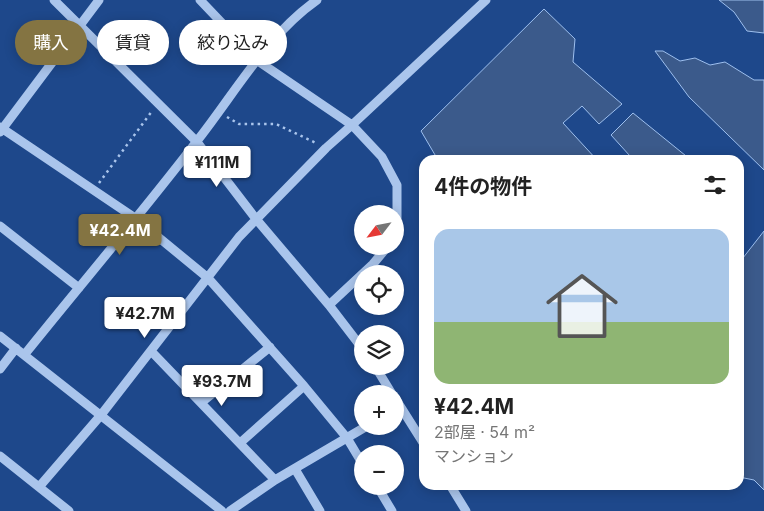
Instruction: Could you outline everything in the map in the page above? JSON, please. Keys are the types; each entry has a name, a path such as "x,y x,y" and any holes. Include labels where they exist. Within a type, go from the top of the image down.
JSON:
{"street":[{"path":"54,0 74,20"},
{"path":"83,20 99,0"},
{"path":"200,0 219,20"},
{"path":"287,25 318,0"},
{"path":"39,487 101,415 239,237 326,148 486,0"},
{"path":"87,33 197,142 256,219 330,305 354,337"},
{"path":"49,65 1,129 135,218 208,278 304,386 347,438 354,450"},
{"path":"25,354 197,142 255,65"},
{"path":"264,65 352,125 382,157 397,185 397,205"},
{"path":"0,226 79,288"},
{"path":"330,305 380,255"},
{"path":"0,336 222,511"},
{"path":"0,369 16,348"},
{"path":"202,402 270,348"},
{"path":"152,351 275,480"},
{"path":"240,443 304,386"},
{"path":"404,415 419,437"},
{"path":"230,511 275,480 354,434"},
{"path":"0,456 68,511"},
{"path":"295,469 320,511"},
{"path":"453,490 466,511"},
{"path":"382,495 392,511"}],"path":[{"path":"93,190 158,103"},
{"path":"220,112 239,124 276,124 326,148"}],"water":[{"path":"719,0 764,0 764,33 747,31 734,12"},
{"path":"544,9 575,39 573,62 622,104 599,124 582,106 563,123 592,155 435,155 421,131"},
{"path":"655,51 663,51 680,61 695,58 710,65 725,62 754,80 764,80 764,170 689,97"},
{"path":"633,113 685,155 629,155 611,135"},
{"path":"764,231 764,490 754,480 744,478 744,257"}]}
